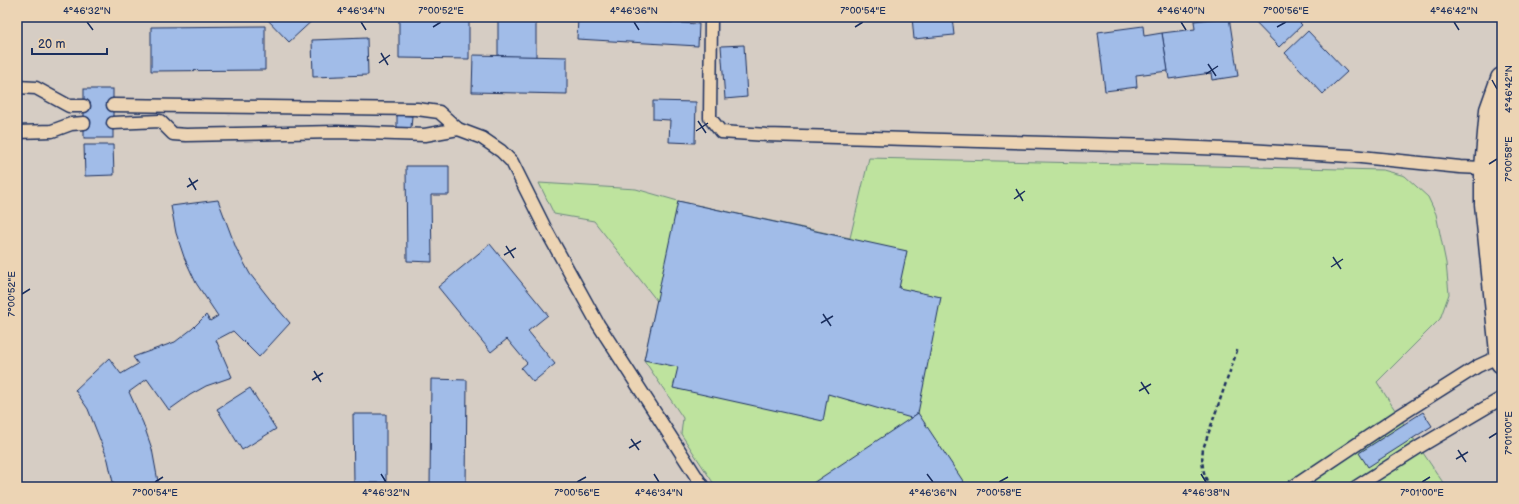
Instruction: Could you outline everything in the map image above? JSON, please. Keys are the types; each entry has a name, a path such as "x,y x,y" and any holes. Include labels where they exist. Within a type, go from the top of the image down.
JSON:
{"street":[{"path":"1502,79 1491,110 1494,169 1486,204 1502,358"}],"lane":[{"path":"711,17 710,118 721,132 767,135 1248,150 1351,156 1494,169"},
{"path":"17,87 36,88 69,106 84,106"},
{"path":"113,105 417,109 438,112 458,129 482,138 501,151 512,162 545,228 598,324 703,487"},
{"path":"113,123 160,121 173,134 186,135 337,132 425,135 458,129"},
{"path":"17,132 52,131 71,124 84,123"},
{"path":"1293,487 1478,366 1502,358"},
{"path":"1356,487 1419,447 1502,398"}],"path":[{"path":"1210,487 1206,481 1202,460 1203,449 1238,348"}],"shaded area":[{"path":"17,17 1502,17 1502,487 17,487"}],"green space":[{"path":"869,158 1383,170 1405,176 1428,197 1436,214 1446,263 1449,294 1440,319 1377,382 1404,424 1359,453 1413,438 1446,487 716,487 681,434 683,418 644,360 657,301 594,221 554,214 539,183 636,189 678,201 850,238"}],"building":[{"path":"265,17 316,17 289,42"},
{"path":"399,17 469,17 469,59 399,58"},
{"path":"498,17 536,17 536,57 498,56"},
{"path":"578,17 699,24 698,46 577,39"},
{"path":"912,17 952,17 954,35 914,39"},
{"path":"1229,17 1238,76 1212,80 1211,73 1169,79 1162,33 1195,29 1194,21"},
{"path":"1250,17 1294,17 1302,25 1279,47"},
{"path":"265,26 265,70 151,71 151,27"},
{"path":"1143,26 1144,36 1162,33 1168,71 1136,75 1137,87 1105,91 1098,32"},
{"path":"1308,31 1347,72 1323,94 1285,53"},
{"path":"367,38 368,75 313,77 312,40"},
{"path":"744,45 747,97 725,99 721,46"},
{"path":"473,55 567,57 567,94 472,92"},
{"path":"84,89 113,89 113,138 84,138"},
{"path":"653,101 696,102 695,143 669,142 670,120 653,119"},
{"path":"397,115 412,116 411,128 397,128"},
{"path":"84,145 113,145 114,175 85,176"},
{"path":"406,166 449,166 449,195 431,195 432,262 407,261"},
{"path":"218,200 236,248 250,274 290,323 259,357 233,331 216,340 232,377 206,386 169,410 147,379 129,392 143,423 152,449 159,487 114,487 108,460 88,409 75,390 109,358 121,374 138,364 133,357 175,342 192,329 206,315 210,321 218,316 196,283 184,257 176,233 171,206"},
{"path":"678,201 907,251 899,288 941,297 918,413 911,418 828,394 823,421 673,388 678,367 644,360"},
{"path":"490,244 548,315 528,331 555,364 533,382 521,368 527,363 507,339 491,352 438,287"},
{"path":"431,379 467,380 466,487 430,487"},
{"path":"250,388 276,429 242,450 217,409"},
{"path":"1423,412 1432,426 1368,467 1359,453"},
{"path":"918,413 967,487 807,487 911,418"},
{"path":"353,414 386,414 386,483 354,483"}]}
